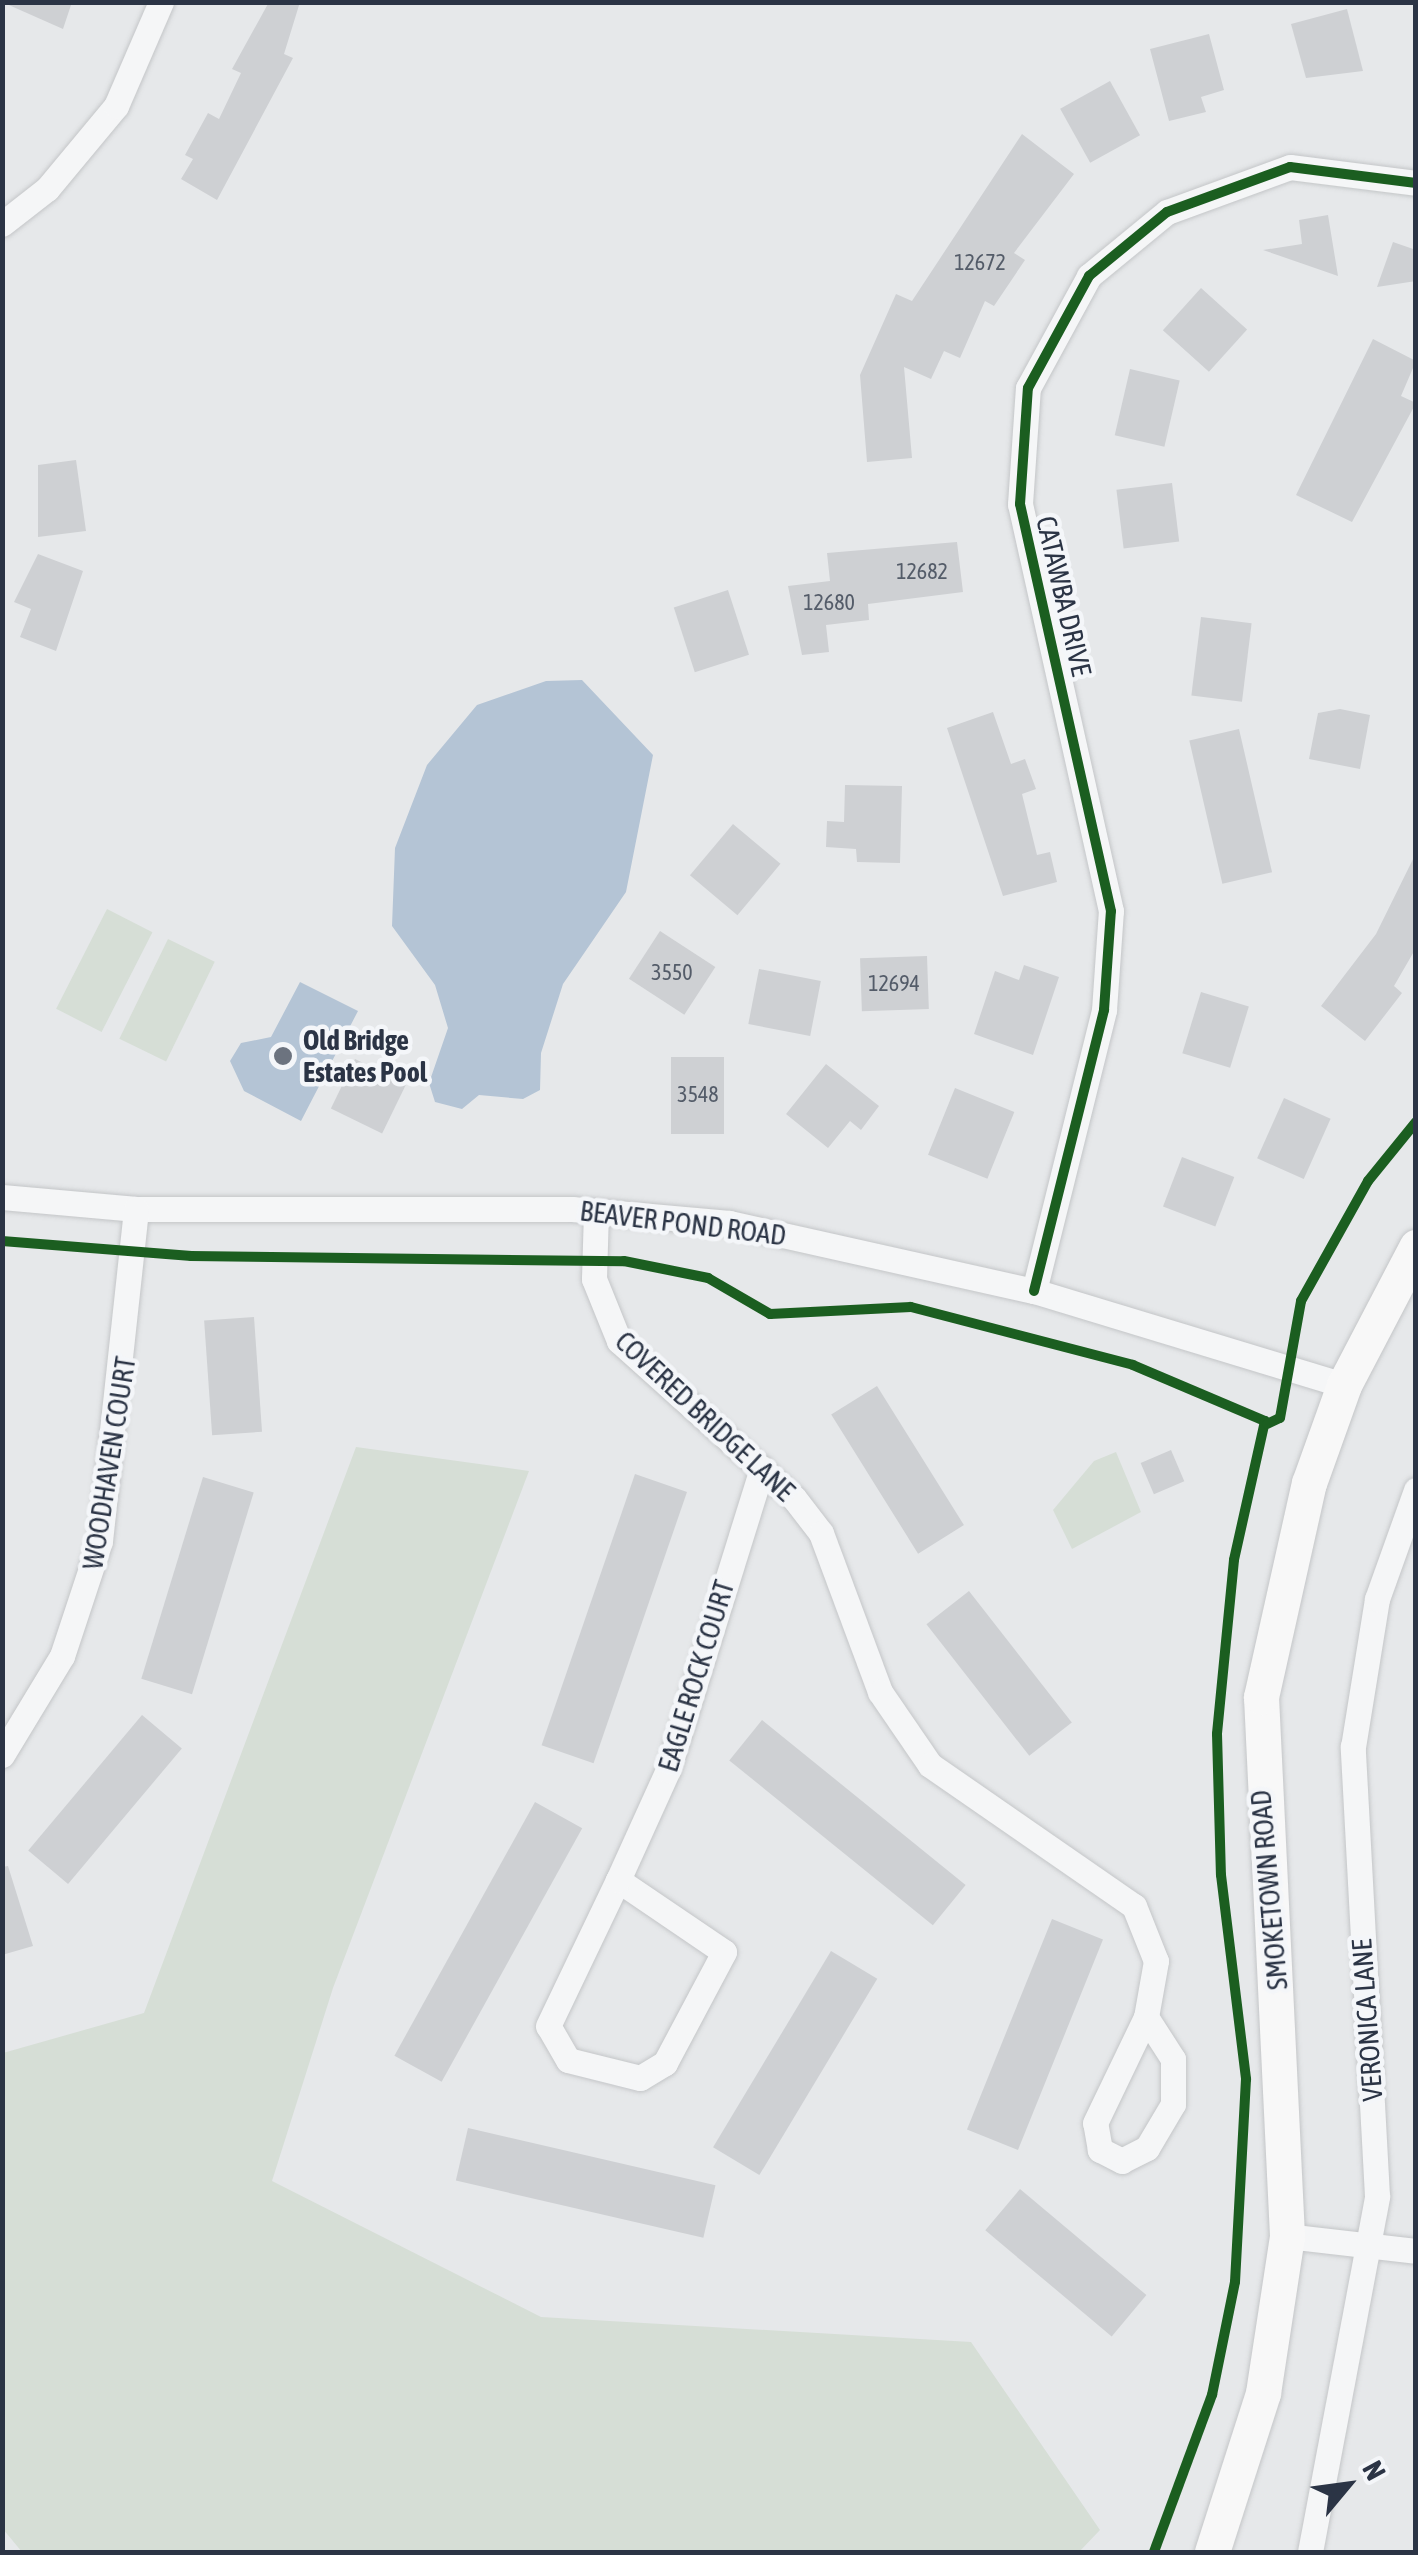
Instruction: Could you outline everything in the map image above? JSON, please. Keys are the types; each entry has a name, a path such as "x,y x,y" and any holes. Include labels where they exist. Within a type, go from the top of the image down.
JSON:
{"main road":[{"name":"SMOKETOWN ROAD","path":"1212,2552 1263,2393 1287,2236 1260,1697 1282,1580 1344,1385 1416,1247"}],"street":[{"path":"2,224 47,189 116,106 162,2"},
{"name":"CATAWBA DRIVE","path":"1034,1291 1104,1010 1111,911 1020,504 1028,388 1089,276 1167,212 1290,168 1416,183"},
{"name":"BEAVER POND ROAD","path":"2,1198 136,1210 596,1210 840,1243 1034,1291 1344,1385"},
{"name":"WOODHAVEN COURT","path":"2,1755 62,1656 100,1541 136,1210"},
{"name":"COVERED BRIDGE LANE","path":"596,1210 594,1279 612,1331 762,1468 820,1533 880,1692 930,1766 1134,1906 1156,1961 1146,2018 1095,2123 1100,2150 1122,2161 1147,2148 1174,2104 1173,2059 1146,2018"},
{"name":"EAGLE ROCK COURT","path":"618,1880 724,1952 665,2063 640,2078 568,2060 548,2026 668,1770 762,1468"},
{"name":"VERONICA LANE","path":"1310,2552 1374,2246 1354,1747 1377,1599 1416,1490"},
{"path":"1287,2236 1416,2251"}],"shaded area":[{"path":"107,909 152,932 102,1032 56,1009"},
{"path":"168,939 215,962 166,1062 119,1039"},
{"path":"356,1447 529,1471 333,1988 272,2181 541,2317 971,2342 1100,2530 1079,2552 22,2552 3,2529 3,2053 144,2013"},
{"path":"1116,1452 1141,1512 1072,1549 1053,1510 1094,1461"}],"water":[{"path":"582,680 653,755 626,892 563,984 541,1053 540,1090 523,1099 479,1095 462,1109 435,1102 429,1083 448,1028 435,985 392,926 395,848 427,765 477,705 546,681"},
{"name":"Old Bridge Estates Pool","path":"300,982 358,1011 301,1121 244,1091 230,1061 241,1043 271,1037"}],"building":[{"path":"2,2 72,2 63,29"},
{"path":"269,2 300,2 284,54 293,58 217,200 181,179 193,159 185,155 208,113 219,119 241,73 232,69"},
{"path":"1347,9 1363,71 1306,78 1291,24"},
{"path":"1209,34 1224,90 1201,97 1206,112 1169,121 1150,49"},
{"path":"1110,81 1140,135 1090,163 1060,109"},
{"path":"1022,134 1074,174 1014,253 1025,260 994,306 985,301 960,358 944,351 931,379 904,367 912,458 867,462 860,375 896,294 912,301"},
{"path":"1328,215 1338,276 1263,250 1302,244 1299,220"},
{"path":"1393,242 1416,250 1416,281 1377,287"},
{"path":"1201,288 1247,329 1209,372 1163,330"},
{"path":"1373,339 1416,361 1401,396 1416,403 1352,522 1296,495"},
{"path":"1130,369 1180,380 1164,447 1115,435"},
{"path":"76,460 86,531 38,537 38,465"},
{"path":"1172,483 1179,542 1124,548 1116,490"},
{"path":"957,542 963,592 868,604 869,620 826,625 829,652 802,655 788,586 830,581 827,553"},
{"path":"38,554 83,571 56,651 20,637 31,609 14,602"},
{"path":"728,590 749,655 695,672 674,608"},
{"path":"1201,617 1252,623 1242,702 1191,695"},
{"path":"1340,709 1370,715 1360,769 1309,759 1318,713"},
{"path":"993,712 1011,764 1025,759 1036,789 1022,794 1037,855 1050,852 1057,882 1003,896 947,728"},
{"path":"1239,729 1272,872 1222,884 1189,740"},
{"path":"845,785 902,786 900,863 857,862 856,849 826,847 827,821 844,822"},
{"path":"733,824 780,864 737,915 690,875"},
{"path":"1416,853 1416,948 1394,986 1402,993 1365,1041 1321,1006 1376,934"},
{"path":"660,931 715,967 684,1015 629,979"},
{"path":"927,956 929,1009 862,1011 860,958"},
{"path":"1024,965 1059,977 1033,1055 974,1034 995,971 1019,980"},
{"path":"759,969 821,981 810,1036 748,1024"},
{"path":"1201,992 1249,1007 1230,1068 1182,1053"},
{"path":"671,1057 724,1057 724,1134 671,1134"},
{"path":"355,1059 406,1084 382,1133 331,1108"},
{"path":"826,1064 879,1106 861,1130 850,1121 828,1148 786,1114"},
{"path":"955,1088 1014,1112 987,1179 928,1155"},
{"path":"1284,1098 1331,1119 1304,1179 1257,1158"},
{"path":"1182,1157 1234,1177 1215,1227 1163,1206"},
{"path":"254,1317 262,1432 212,1435 204,1320"},
{"path":"877,1386 964,1525 918,1554 831,1415"},
{"path":"1171,1450 1184,1481 1154,1494 1141,1463"},
{"path":"635,1474 687,1492 594,1763 542,1745"},
{"path":"203,1477 254,1492 192,1694 141,1679"},
{"path":"969,1591 1072,1723 1029,1756 926,1624"},
{"path":"142,1715 182,1748 68,1884 28,1851"},
{"path":"762,1720 966,1885 933,1925 729,1760"},
{"path":"535,1802 582,1828 442,2082 394,2056"},
{"path":"8,1866 33,1946 2,1955 2,1867"},
{"path":"1052,1919 1103,1940 1018,2150 967,2129"},
{"path":"831,1951 877,1979 759,2175 713,2147"},
{"path":"468,2128 715,2185 703,2238 456,2181"},
{"path":"1020,2189 1146,2295 1112,2336 985,2230"}],"cycle path":[{"path":"1034,1291 1104,1010 1111,911 1020,504 1028,388 1089,276 1167,212 1290,167 1416,183"},
{"path":"1267,1424 1280,1418 1301,1301 1368,1181 1416,1122"},
{"path":"2,1241 191,1256 624,1261 708,1278 770,1314 911,1307 1133,1365 1265,1421 1234,1560 1217,1734 1221,1875 1246,2079 1235,2282 1212,2395 1154,2552"}],"place":[{"name":"Old Bridge Estates Pool","path":"283,1056"}]}
